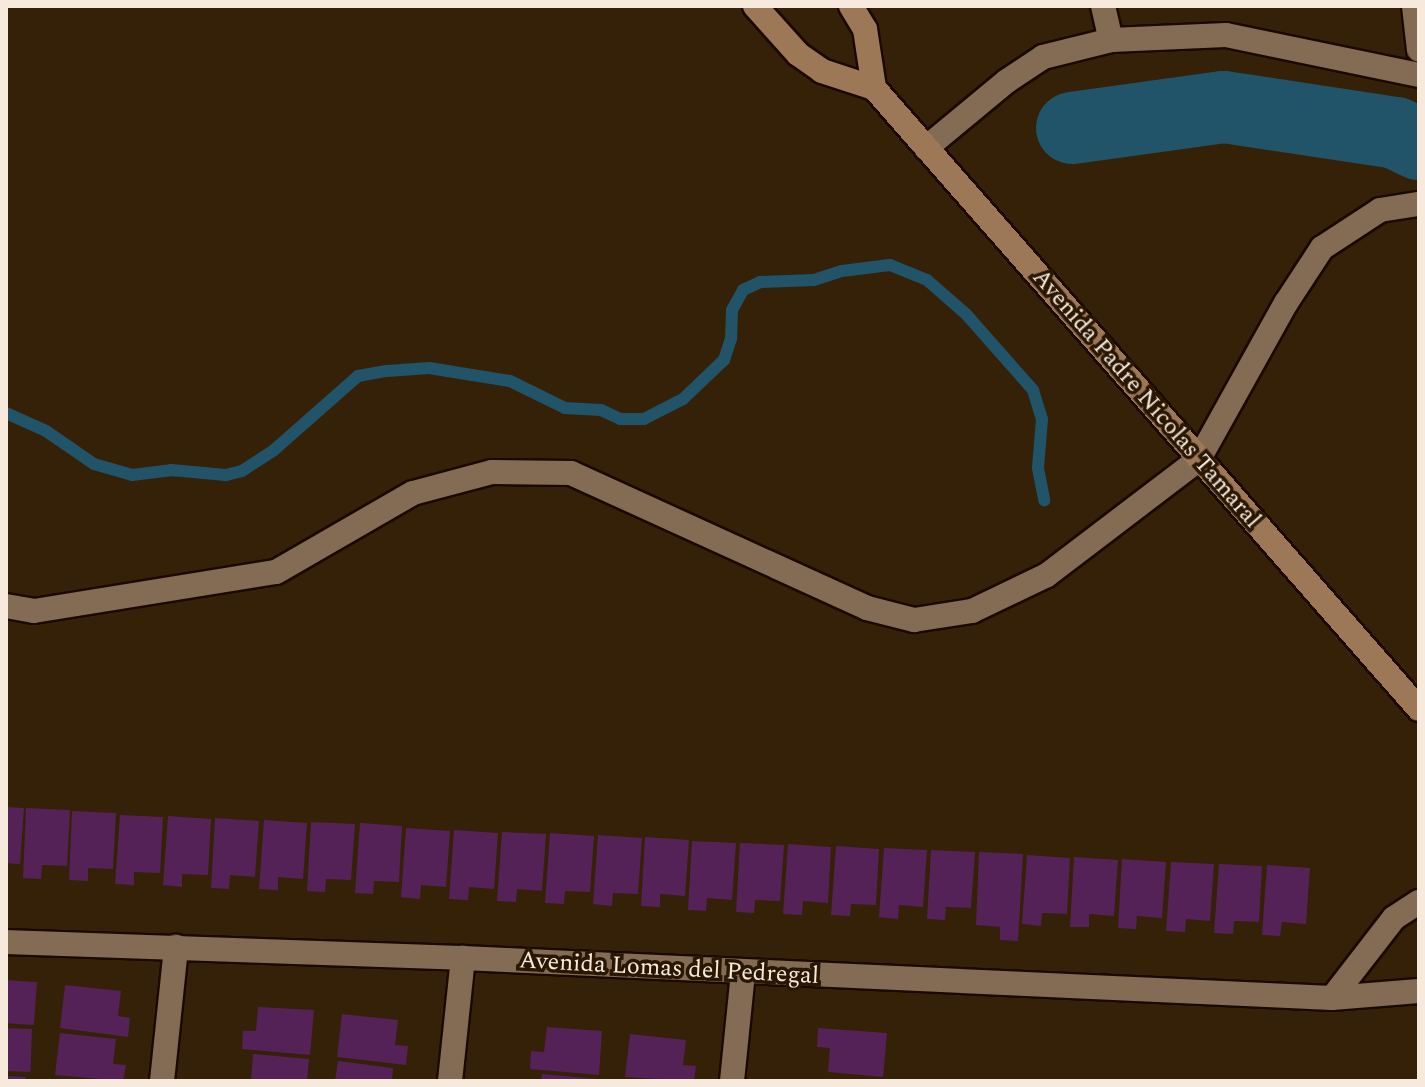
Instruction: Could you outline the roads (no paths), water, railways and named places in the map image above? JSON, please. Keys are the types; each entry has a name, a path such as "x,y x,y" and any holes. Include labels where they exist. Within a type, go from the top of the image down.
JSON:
{"street":[{"path":"755,6 798,54 822,71 874,88 865,29 851,6"},
{"path":"1103,6 1111,40"},
{"path":"1414,6 1419,50"},
{"path":"926,148 1007,81 1043,57 1111,40 1226,35 1419,75"},
{"name":"Avenida Padre Nicolas Tamaral","path":"874,88 1419,709"},
{"path":"6,606 34,611 276,572 413,493 492,472 571,473 867,608 914,620 972,611 1047,575 1199,459 1286,303 1322,248 1380,210 1419,204"},
{"path":"1332,998 1394,918 1419,902"},
{"name":"Avenida Lomas del Pedregal","path":"6,942 463,958 1332,998 1419,991"},
{"path":"162,1081 176,947"},
{"path":"450,1081 463,958"},
{"path":"732,1081 743,973"}],"waterway":[{"path":"1072,128 1224,107 1396,133 1419,144"},
{"path":"6,413 46,431 94,464 132,475 171,470 226,475 242,471 274,450 358,376 387,371 429,368 510,381 565,408 601,410 620,419 644,419 683,399 724,360 731,339 732,310 743,290 760,282 814,280 842,271 890,265 927,280 966,314 1033,390 1042,419 1038,468 1044,500"}]}
